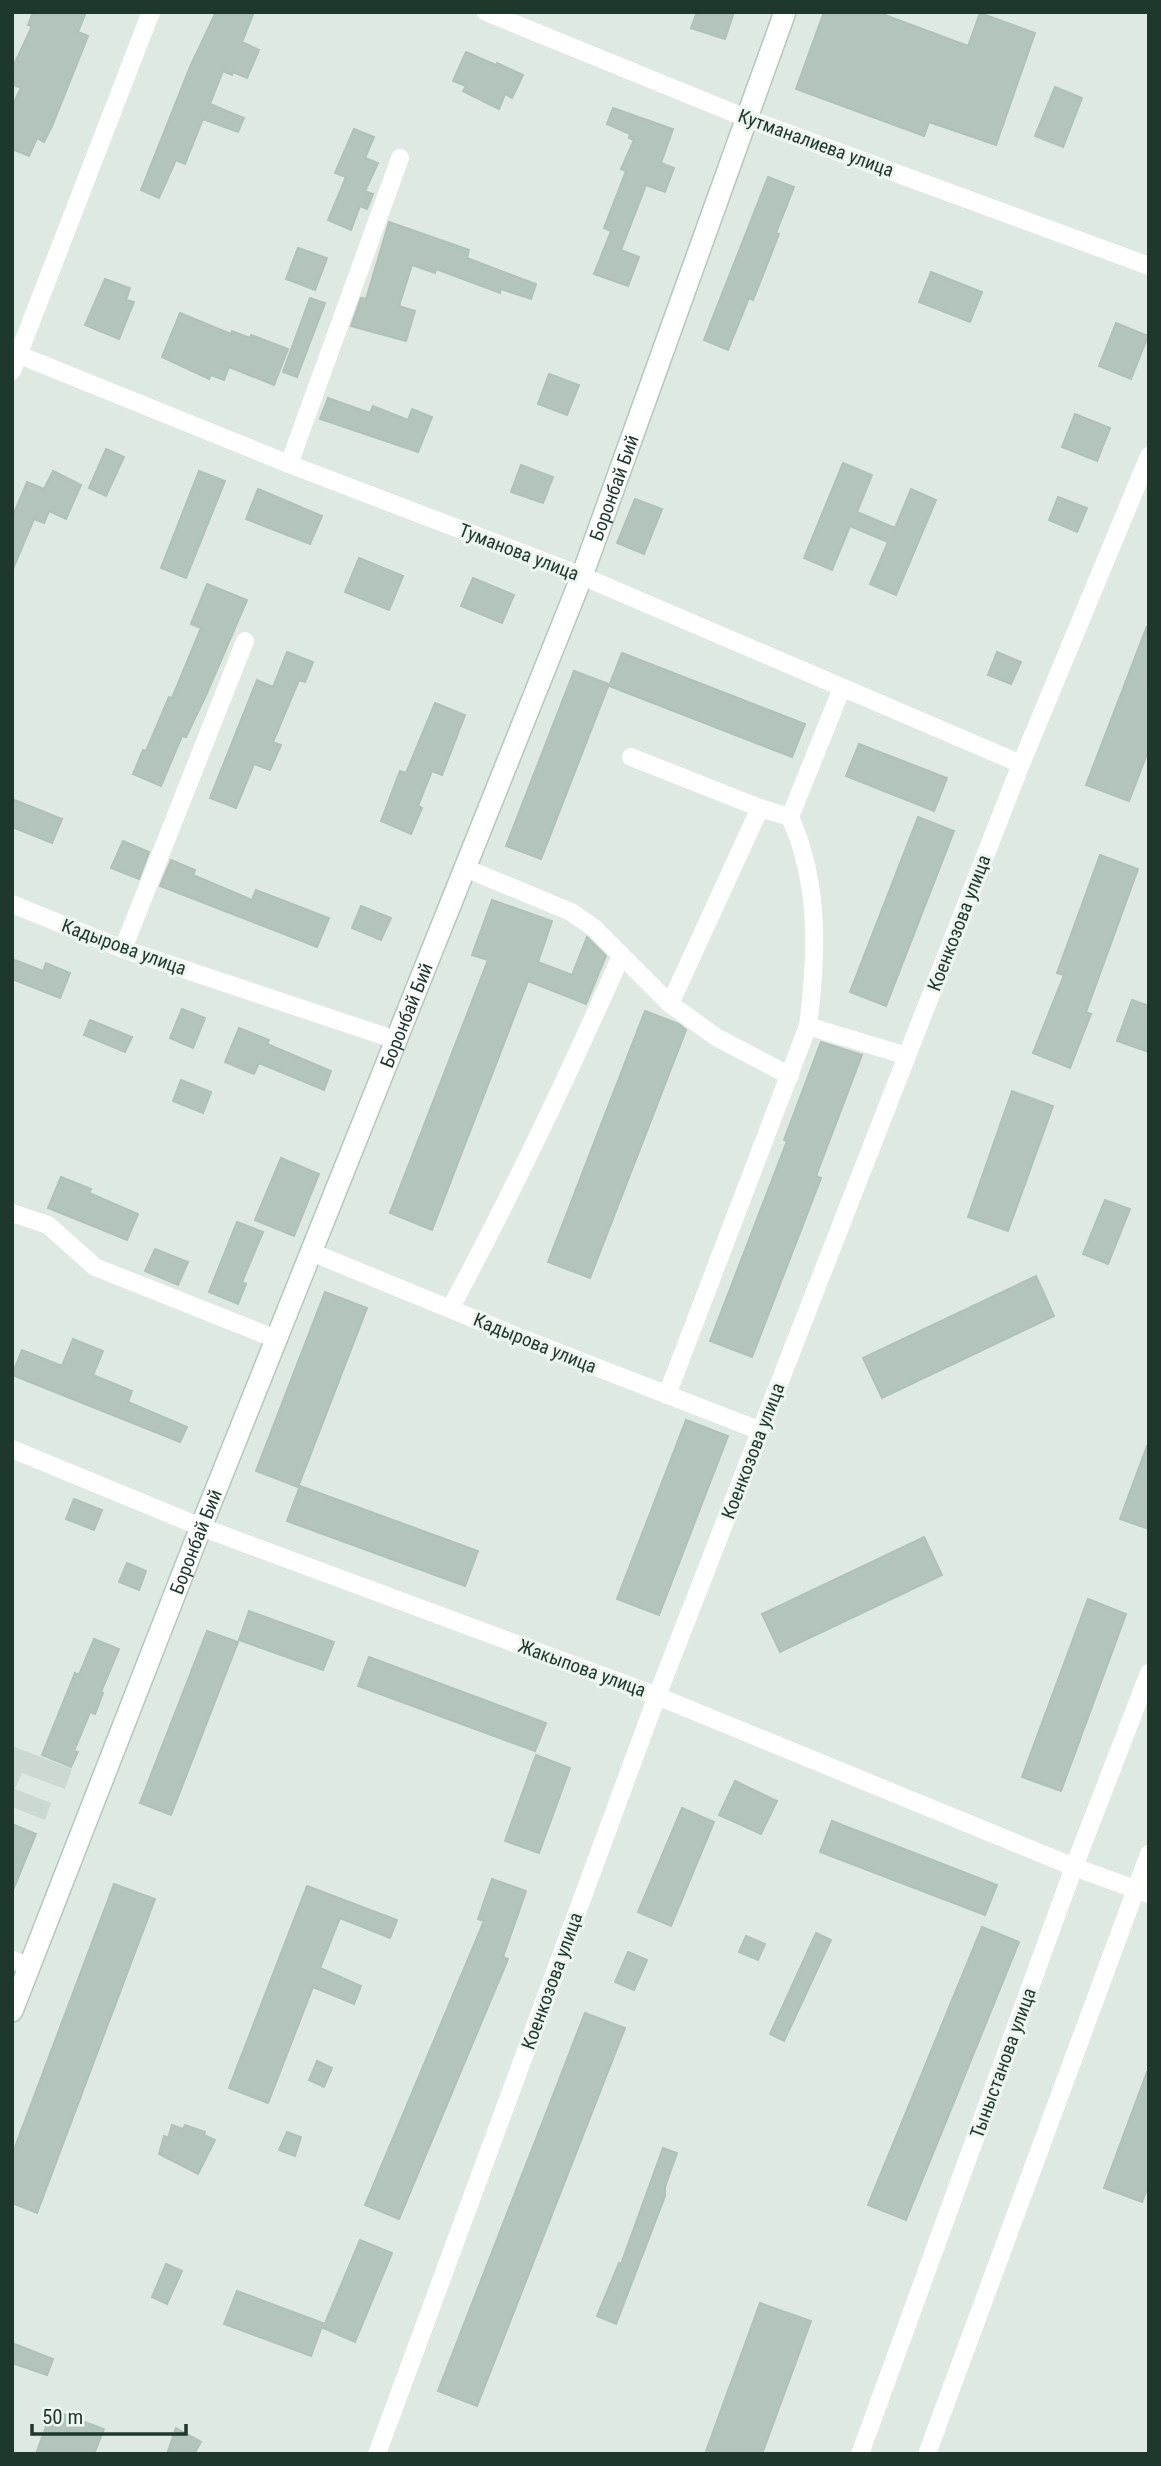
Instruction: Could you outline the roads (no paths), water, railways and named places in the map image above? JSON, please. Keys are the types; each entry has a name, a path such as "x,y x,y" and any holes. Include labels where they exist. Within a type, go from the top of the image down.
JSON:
{"street":[{"path":"15,359 151,12"},
{"name":"Кутманалиева улица","path":"486,12 746,118 1149,266"},
{"name":"Боронбай Бий","path":"12,2011 21,1963 201,1527 582,576 785,12"},
{"path":"289,464 400,158"},
{"name":"Туманова улица","path":"15,359 582,576 1021,764"},
{"name":"Коенкозова улица","path":"377,2454 657,1696 1021,764 1149,456"},
{"path":"124,949 245,641"},
{"path":"667,1395 808,1026 814,973 814,900 802,844 790,817 842,688"},
{"path":"631,757 760,808 790,817"},
{"path":"670,1004 760,808"},
{"path":"465,868 570,912 594,928 670,1004 716,1037 790,1076"},
{"name":"Кадырова улица","path":"12,904 124,949 396,1040"},
{"path":"450,1309 499,1217 621,956"},
{"path":"808,1026 907,1056"},
{"path":"12,1213 48,1225 95,1267 276,1339"},
{"name":"Кадырова улица","path":"311,1252 761,1431"},
{"name":"Жакыпова улица","path":"12,1449 201,1527 657,1696 1074,1867 1142,1891"},
{"name":"Тыныстанова улица","path":"860,2454 1074,1867 1149,1673"},
{"path":"928,2454 1142,1891 1149,1854"}]}
